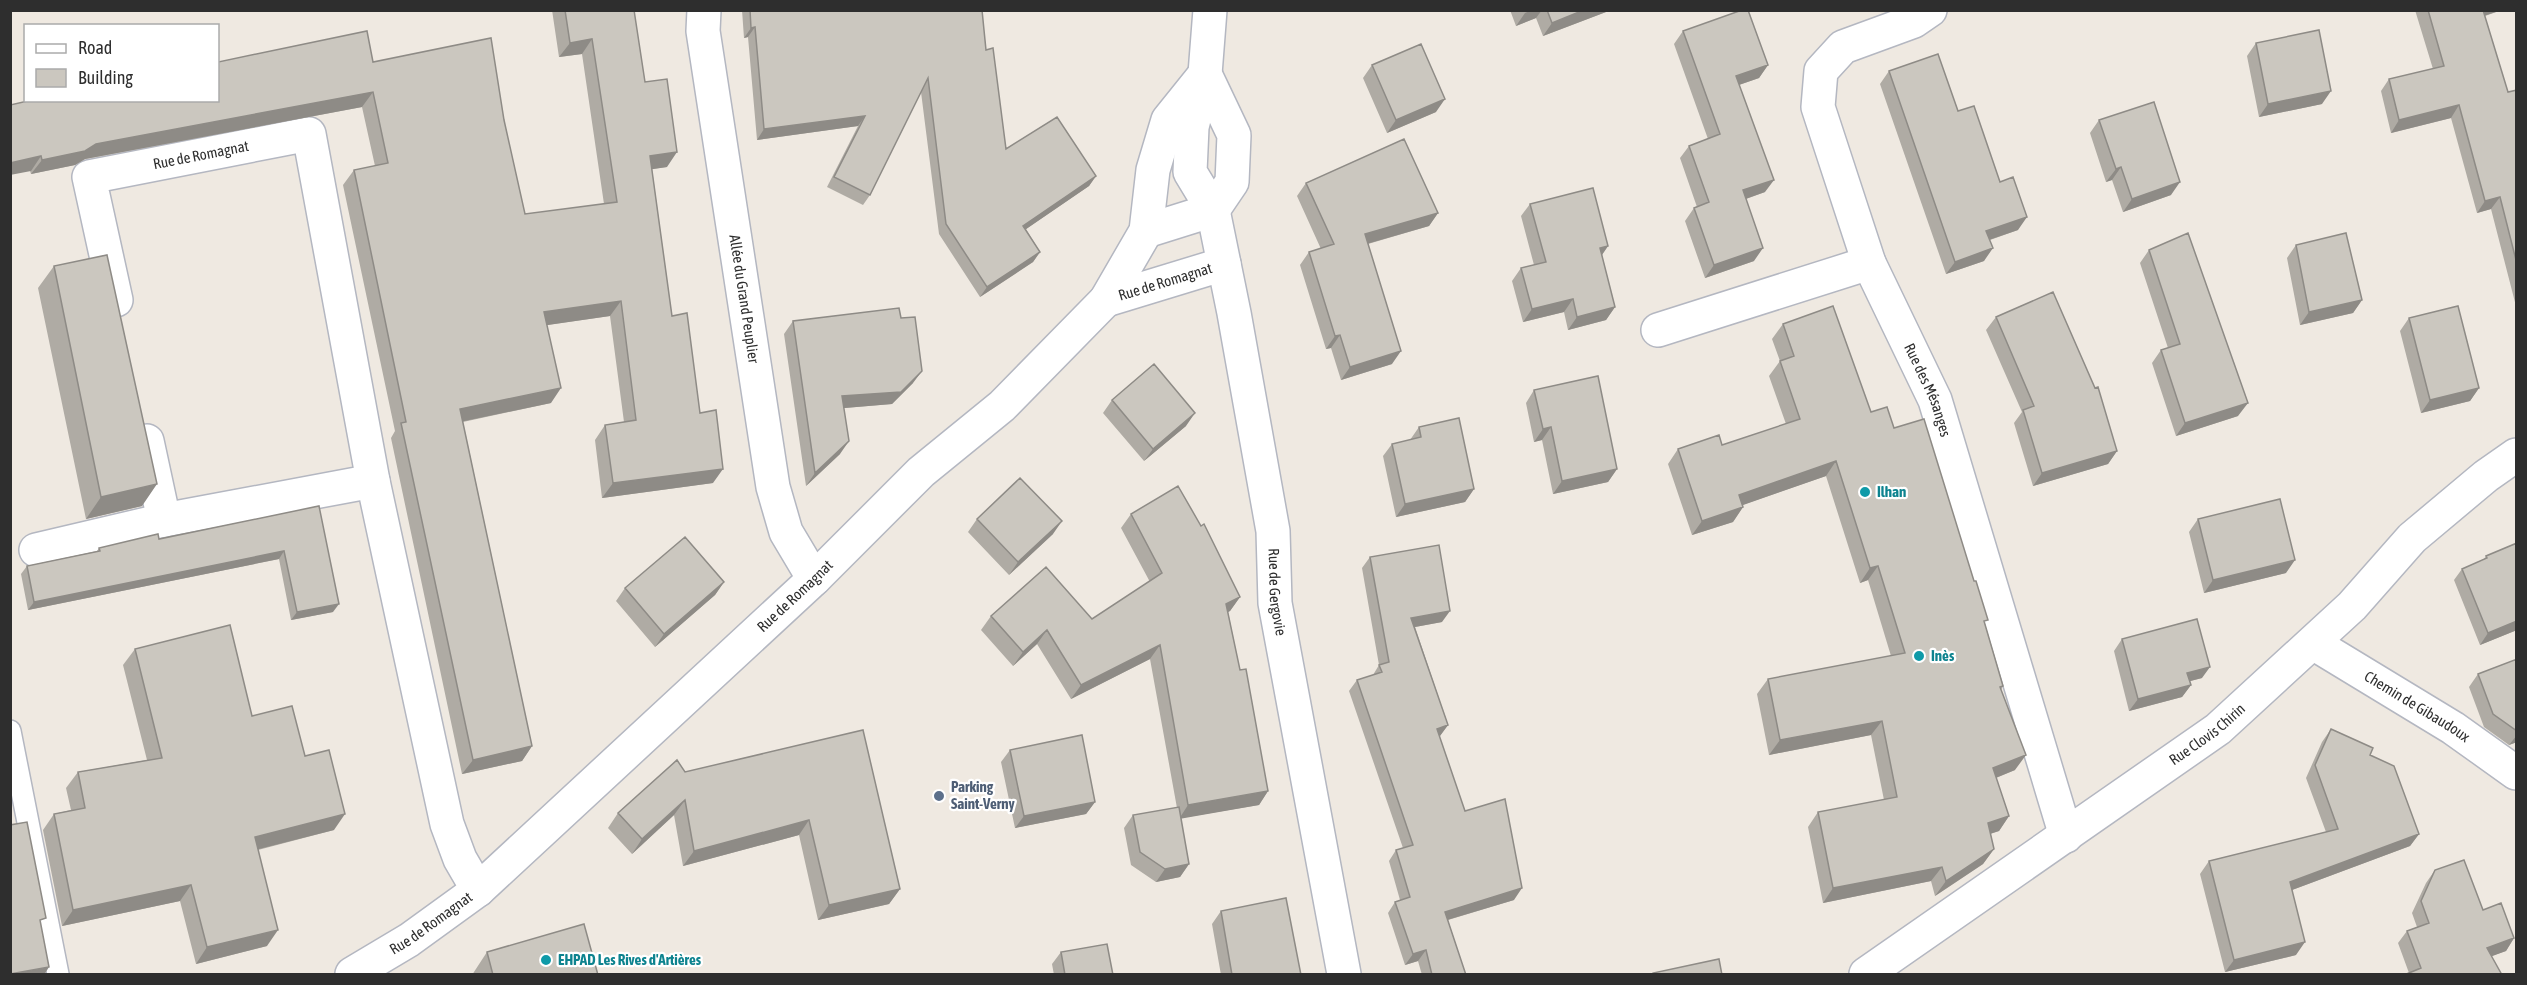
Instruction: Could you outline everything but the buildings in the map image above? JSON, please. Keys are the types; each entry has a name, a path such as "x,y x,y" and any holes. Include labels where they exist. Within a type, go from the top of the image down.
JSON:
{"street":[{"name":"Allée du Grand Peuplier","path":"704,10 703,31 773,487 786,532 814,579"},
{"path":"1146,231 1213,210 1232,182 1234,135 1205,74 1210,10"},
{"name":"Rue des Mésanges","path":"1930,10 1914,21 1843,47 1821,71 1818,107 1869,263 1935,400 2066,836"},
{"name":"Rue de Romagnat","path":"352,975 409,940 478,890 814,579 921,472 1002,405 1106,300 1146,231 1153,170 1168,120 1205,74"},
{"name":"Rue de Romagnat","path":"122,329 89,177 309,134 374,481 447,824 460,859 478,890"},
{"name":"Rue de Gergovie","path":"1213,210 1269,504 1273,531 1275,603 1344,975"},
{"path":"1658,330 1869,263"},
{"name":"Rue de Romagnat","path":"1106,300 1224,264"},
{"path":"140,410 164,520"},
{"name":"Rue Clovis Chirin","path":"1866,975 2218,729 2352,606 2412,538 2486,476 2517,455"},
{"path":"36,550 164,520 374,481"},
{"name":"Chemin de Gibaudoux","path":"2313,643 2453,728 2517,773"}],"lane":[{"path":"10,731 58,975"}],"place":[{"name":"Ilhan","path":"1865,492"},
{"name":"Inès","path":"1919,656"},
{"name":"Parking Saint-Verny","path":"939,796"},
{"name":"EHPAD Les Rives d'Artières","path":"546,960"}]}
